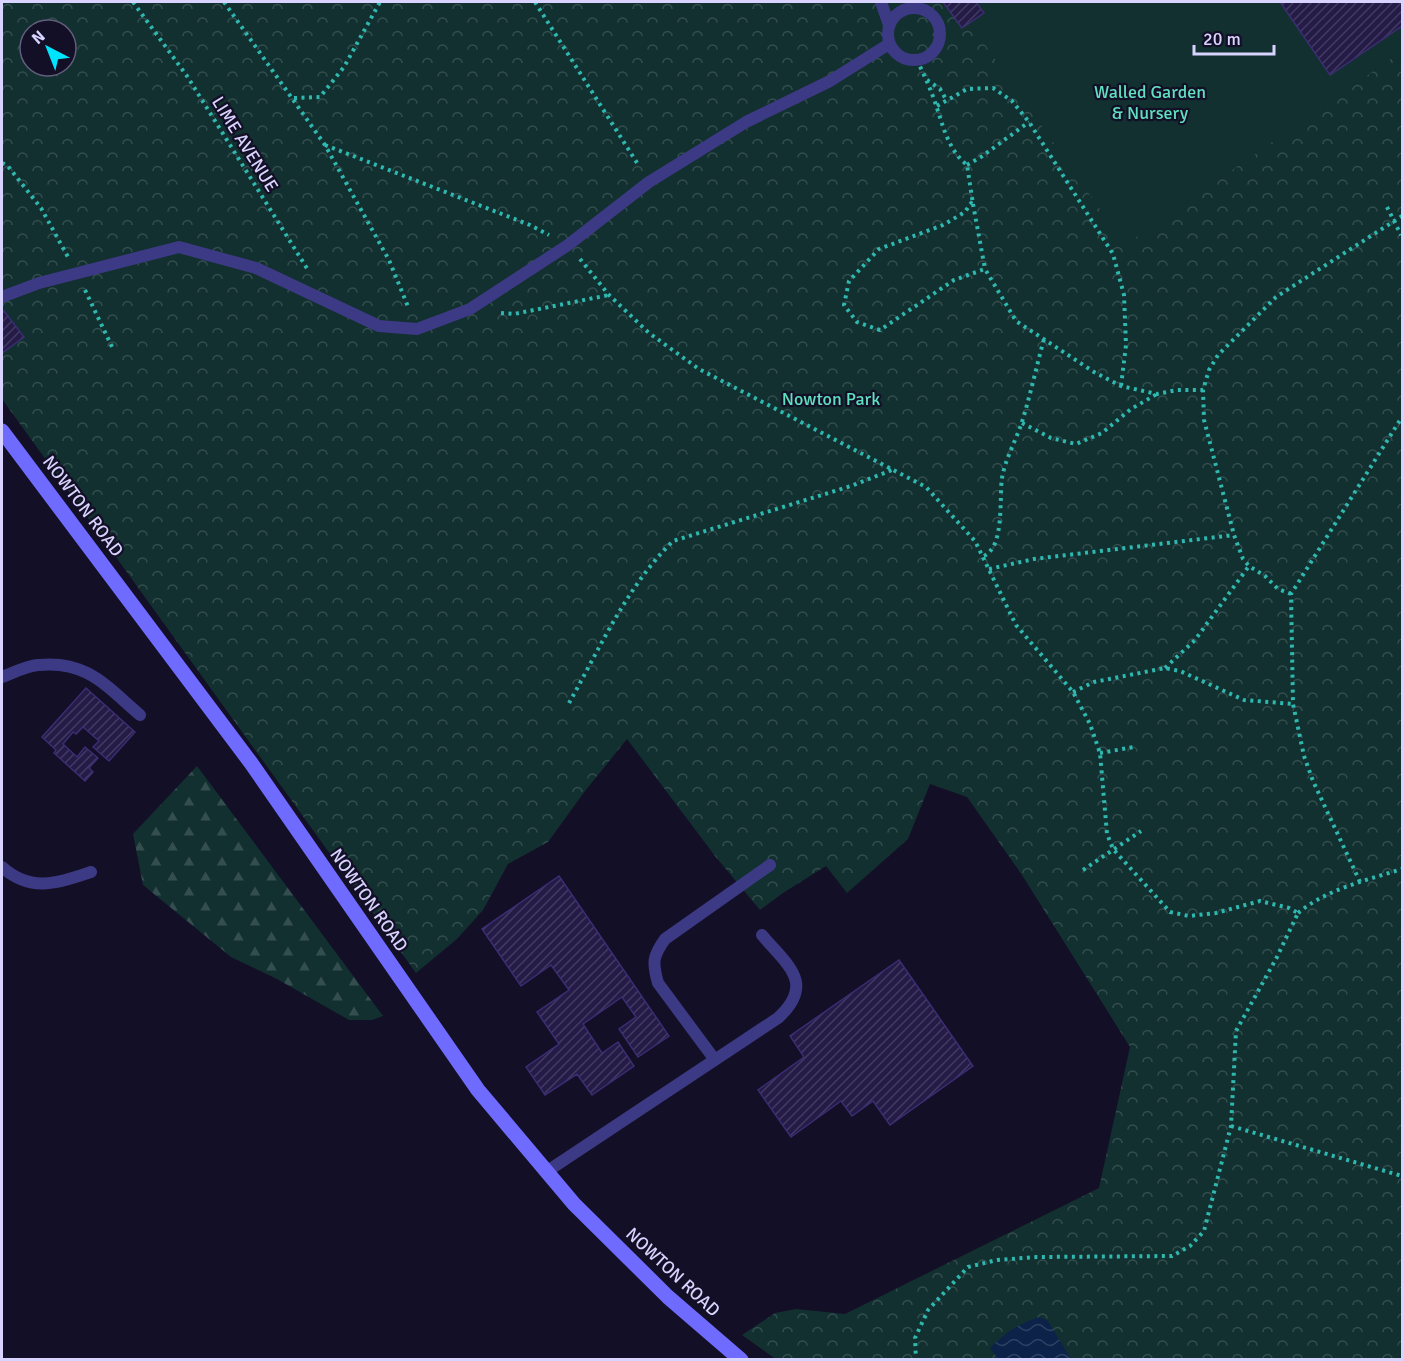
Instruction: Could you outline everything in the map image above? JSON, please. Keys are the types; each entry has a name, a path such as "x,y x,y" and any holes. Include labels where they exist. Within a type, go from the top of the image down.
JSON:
{"street":[{"name":"NOWTON ROAD","path":"2,431 251,763 478,1090 574,1204 668,1297 741,1359"}],"lane":[{"path":"881,2 889,25"},
{"path":"907,8 916,8 931,14 940,29 933,52 917,60 901,57 890,44 887,35 889,25 893,18 907,8"},
{"path":"2,297 39,283 179,247 256,268 379,326 417,329 470,309 568,245 649,182 746,122 830,81 890,44"},
{"path":"2,677 36,665 72,666 94,676 140,715"},
{"path":"715,1060 658,982 654,967 655,954 665,939 770,865"},
{"path":"2,867 34,885 58,883 91,872"},
{"path":"546,1172 778,1018 791,1006 797,993 794,973 762,935"}],"path":[{"name":"LIME AVENUE","path":"134,2 187,76 311,274"},
{"path":"224,2 325,145 389,260 417,329"},
{"path":"293,98 320,97 344,67 380,2"},
{"path":"535,2 649,182"},
{"path":"917,60 946,137 959,159 967,165 986,269 1016,321 1094,372 1121,386 1157,394"},
{"path":"926,79 940,90 947,101"},
{"path":"936,106 967,89 993,88 1012,101 1029,122 1113,254 1124,295 1126,345 1121,386"},
{"path":"967,165 1029,122"},
{"path":"325,145 530,225 568,245 609,295 649,333 699,369 926,487 975,541 1016,625 1073,692 1090,724 1100,753 1107,834 1113,849 1170,912 1189,916 1216,913 1260,901 1289,908 1298,914"},
{"path":"2,163 7,165 41,208 77,273 113,349"},
{"path":"973,204 971,203 965,212 943,225 879,249 849,281 844,305 857,322 880,330 954,280 986,269"},
{"path":"1387,207 1401,236"},
{"path":"1291,594 1278,589 1243,559 1234,535 1204,420 1203,390 1209,370 1218,355 1276,297 1402,216"},
{"path":"470,309 514,314 609,295"},
{"path":"984,556 990,553 995,543 1001,514 1002,476 1022,423 1044,339"},
{"path":"1022,423 1051,438 1076,444 1102,433 1131,409 1157,394 1178,390 1203,390"},
{"path":"1360,882 1307,764 1293,704 1291,594 1402,417"},
{"path":"569,703 635,585 657,556 673,541 851,486 892,470"},
{"path":"989,569 1034,559 1234,535"},
{"path":"1165,668 1195,640 1249,566"},
{"path":"1073,692 1094,682 1165,668 1180,671 1244,700 1293,704"},
{"path":"1100,753 1134,747"},
{"path":"1083,870 1141,831"},
{"path":"916,1359 915,1338 928,1310 968,1267 997,1260 1037,1257 1172,1256 1190,1246 1204,1231 1231,1126 1236,1031 1298,914 1312,902 1360,882 1402,869"},
{"path":"1231,1126 1402,1176"}],"green space":[{"name":"Nowton Park","path":"2,2 1402,2 1402,1359 777,1360 742,1335 775,1313 796,1309 845,1314 1099,1188 1130,1047 1022,875 967,797 930,784 908,839 847,893 826,866 760,910 715,856 627,739 548,842 508,864 483,910 457,939 416,973 2,399"},
{"name":"Walled Garden & Nursery","path":"943,2 1402,2 1402,51 1125,245 970,23 962,28"},
{"path":"197,766 383,1016 372,1020 349,1020 277,979 231,957 143,885 133,834"}],"water":[{"path":"1040,1317 1048,1321 1071,1359 998,1359 990,1348 1013,1329"}],"building":[{"path":"943,2 976,2 984,13 962,28"},
{"path":"1280,2 1402,2 1402,26 1330,75"},
{"path":"4,311 24,337 2,353 2,313"},
{"path":"86,688 135,732 109,761 93,747 99,741 83,727 76,734 73,732 63,744 77,757 85,747 98,758 89,768 93,772 85,781 54,753 56,750 42,737"},
{"path":"559,876 669,1036 638,1057 619,1029 636,1017 622,997 583,1024 602,1053 618,1042 634,1066 592,1095 577,1074 545,1095 526,1067 559,1044 537,1012 569,990 551,965 521,986 482,929"},
{"path":"899,960 973,1066 890,1125 873,1101 852,1116 841,1101 791,1137 758,1090 804,1057 790,1036"}]}
